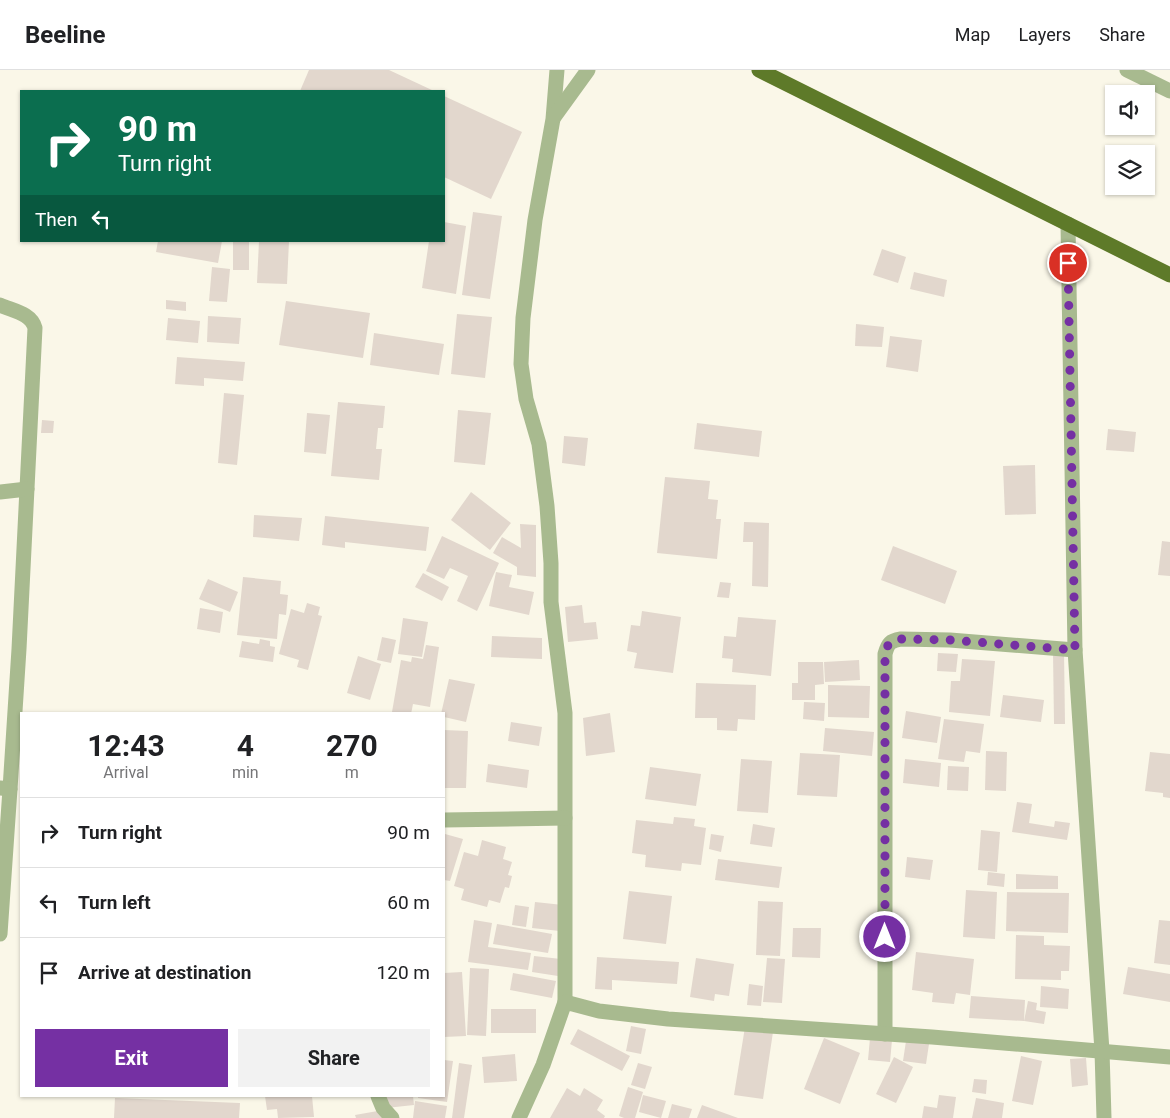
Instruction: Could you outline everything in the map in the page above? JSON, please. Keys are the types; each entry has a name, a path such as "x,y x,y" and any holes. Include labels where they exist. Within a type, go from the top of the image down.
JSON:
{"highway":[{"path":"759,70 1170,275"}],"street":[{"path":"519,1118 543,1065 565,1002 565,714 551,602 551,563 547,506 539,444 526,399 521,364 523,318 535,220 553,119 557,70"},
{"path":"553,119 588,70"},
{"path":"1127,70 1170,91"},
{"path":"1068,224 1075,650 1102,1051 1104,1118"},
{"path":"0,306 27,316 34,322 35,328 19,649 5,788 0,934"},
{"path":"0,492 27,489"},
{"path":"885,1034 885,654 888,645 893,640 901,639 950,640 1075,650"},
{"path":"445,820 565,818"},
{"path":"565,1002 600,1011 668,1019 1170,1057"},
{"path":"378,1097 383,1108 392,1118"}],"building":[{"path":"309,70 389,70 432,90 300,90"},
{"path":"445,96 522,132 491,199 445,177"},
{"path":"473,212 502,216 490,299 462,295"},
{"path":"445,222 466,226 456,294 422,288 429,242 445,242"},
{"path":"158,242 222,242 218,263 156,252"},
{"path":"233,242 249,242 249,270 233,270"},
{"path":"259,242 289,242 287,284 257,283"},
{"path":"882,249 906,257 898,283 873,275"},
{"path":"212,267 230,269 227,302 209,301"},
{"path":"914,272 947,280 944,297 910,289"},
{"path":"166,300 186,302 186,311 166,309"},
{"path":"286,301 370,313 363,358 279,345"},
{"path":"457,314 492,317 485,378 451,374"},
{"path":"208,316 241,318 239,344 207,342"},
{"path":"168,318 200,321 198,343 166,340"},
{"path":"856,324 884,327 882,347 855,346"},
{"path":"374,333 444,344 439,375 370,365"},
{"path":"890,336 922,340 918,372 886,367"},
{"path":"177,357 245,362 243,381 204,378 204,386 175,384"},
{"path":"224,393 244,395 237,465 218,463"},
{"path":"338,402 385,406 383,428 378,428 376,449 382,449 379,480 331,476"},
{"path":"458,410 491,413 485,465 454,462"},
{"path":"307,413 330,415 326,454 304,452"},
{"path":"42,420 54,421 53,433 41,433"},
{"path":"697,423 762,431 759,457 694,449"},
{"path":"1108,429 1136,432 1134,452 1106,450"},
{"path":"564,436 588,438 585,466 562,463"},
{"path":"1035,465 1036,514 1005,515 1003,466"},
{"path":"665,477 710,481 708,499 718,500 716,519 721,519 717,559 657,553"},
{"path":"471,492 511,523 490,550 451,520"},
{"path":"254,515 302,518 299,541 253,537"},
{"path":"325,516 429,527 426,551 345,542 345,548 322,545"},
{"path":"744,522 769,523 768,587 752,586 753,542 743,542"},
{"path":"520,524 536,525 536,577 517,575 517,567 493,553 502,537 521,548"},
{"path":"442,536 499,563 477,611 457,601 468,576 450,568 444,579 426,571"},
{"path":"1162,541 1170,542 1170,576 1158,575"},
{"path":"893,546 957,571 945,604 881,580"},
{"path":"496,572 512,575 509,587 534,592 529,615 489,606"},
{"path":"423,573 449,587 442,601 415,587"},
{"path":"243,577 281,581 280,594 288,595 286,615 279,614 277,639 237,635"},
{"path":"208,579 238,592 230,612 199,599"},
{"path":"720,582 731,583 729,598 717,597"},
{"path":"307,603 320,607 318,615 322,616 308,670 297,667 299,660 279,654 291,609 304,613"},
{"path":"582,605 584,623 596,622 598,639 568,642 565,607"},
{"path":"200,608 223,612 220,633 197,629"},
{"path":"642,611 681,617 673,673 634,668 637,653 627,651 631,625 640,626"},
{"path":"738,617 776,620 771,676 732,672 733,659 722,658 724,636 736,637"},
{"path":"403,618 428,622 422,657 398,654"},
{"path":"492,636 542,638 542,659 491,657"},
{"path":"382,637 396,640 391,663 377,660"},
{"path":"260,639 270,641 270,646 275,647 273,662 239,657 242,641 259,644"},
{"path":"426,645 439,647 430,707 413,704 411,712 392,712 401,660 411,662 412,657 423,659"},
{"path":"1064,651 1065,724 1054,724 1053,652"},
{"path":"938,653 958,654 956,672 937,671"},
{"path":"358,656 381,664 370,700 347,693"},
{"path":"962,659 995,661 990,716 949,712 951,681 960,681"},
{"path":"859,660 860,680 825,682 824,662"},
{"path":"798,662 823,662 824,684 815,685 815,700 792,700 792,683 798,683"},
{"path":"449,679 475,684 466,722 445,717 445,712 441,712"},
{"path":"696,683 756,685 755,720 738,719 737,731 717,730 717,718 695,718"},
{"path":"828,685 870,686 869,718 828,717"},
{"path":"1003,695 1044,700 1041,722 1000,717"},
{"path":"804,702 825,703 824,721 803,719"},
{"path":"906,711 941,717 937,743 902,738"},
{"path":"610,713 615,752 586,756 583,718"},
{"path":"944,719 984,724 980,753 966,751 964,762 938,759"},
{"path":"511,722 542,727 539,746 508,741"},
{"path":"825,728 874,732 872,756 823,751"},
{"path":"445,730 468,731 466,788 445,788"},
{"path":"986,751 1007,752 1006,791 985,790"},
{"path":"1150,752 1170,754 1170,798 1163,797 1163,793 1145,791"},
{"path":"800,753 840,755 837,797 797,795"},
{"path":"741,759 772,761 768,813 737,811"},
{"path":"905,759 941,763 939,787 903,783"},
{"path":"488,764 529,770 527,788 486,782"},
{"path":"948,766 969,767 968,791 947,790"},
{"path":"650,767 701,774 696,806 645,799"},
{"path":"1017,802 1032,804 1029,823 1054,827 1055,821 1070,823 1067,840 1012,832"},
{"path":"674,817 695,819 694,826 706,828 701,865 682,863 681,871 645,867 646,855 632,853 636,820 673,824"},
{"path":"753,824 775,828 772,847 750,844"},
{"path":"981,830 1000,832 997,872 978,870"},
{"path":"445,834 463,839 450,881 445,880"},
{"path":"711,834 724,836 721,852 709,849"},
{"path":"482,840 506,847 503,859 512,862 508,875 512,876 509,888 505,887 500,903 489,900 487,907 461,900 464,889 454,886 464,852 478,856"},
{"path":"907,857 933,860 930,880 905,877"},
{"path":"718,859 782,867 779,888 715,880"},
{"path":"988,872 1005,874 1004,887 987,885"},
{"path":"1016,874 1058,876 1058,889 1016,889"},
{"path":"966,890 997,892 995,939 963,937"},
{"path":"629,891 672,896 666,944 623,939"},
{"path":"1007,892 1069,893 1068,933 1006,931"},
{"path":"758,901 783,902 780,956 756,955"},
{"path":"535,902 563,905 560,931 532,928"},
{"path":"515,905 529,907 526,927 512,925"},
{"path":"474,920 492,923 488,947 531,953 528,970 468,962"},
{"path":"1159,920 1170,921 1170,965 1154,963"},
{"path":"497,924 552,934 548,953 493,944"},
{"path":"793,928 821,928 820,958 792,957"},
{"path":"1016,935 1044,936 1044,945 1070,946 1069,971 1061,971 1061,980 1015,979"},
{"path":"916,952 974,959 970,995 956,993 954,1004 932,1002 933,993 912,990"},
{"path":"534,956 561,959 558,976 532,972"},
{"path":"597,957 679,962 677,984 612,980 612,990 595,989"},
{"path":"696,958 734,964 729,996 715,994 714,1001 690,997"},
{"path":"767,958 785,959 782,1003 763,1002"},
{"path":"1128,967 1170,974 1170,1002 1123,994"},
{"path":"470,968 489,969 486,1036 467,1035"},
{"path":"462,972 466,1036 445,1037 445,973"},
{"path":"513,973 556,981 552,998 510,990"},
{"path":"749,984 763,986 761,1006 747,1005"},
{"path":"1041,986 1069,989 1068,1009 1040,1007"},
{"path":"971,996 1025,1000 1024,1021 969,1018"},
{"path":"1028,1001 1037,1003 1036,1010 1046,1012 1044,1024 1024,1021"},
{"path":"491,1009 536,1009 536,1033 491,1033"},
{"path":"631,1026 646,1029 641,1054 626,1051"},
{"path":"745,1027 773,1032 763,1099 734,1095"},
{"path":"578,1029 630,1056 622,1071 570,1044"},
{"path":"824,1038 860,1053 840,1104 804,1089"},
{"path":"870,1038 892,1040 890,1062 868,1060"},
{"path":"906,1041 929,1044 926,1064 903,1061"},
{"path":"515,1054 517,1081 484,1083 482,1057"},
{"path":"1021,1056 1042,1061 1033,1105 1012,1101"},
{"path":"894,1057 913,1067 896,1103 876,1094"},
{"path":"1086,1058 1088,1085 1072,1087 1070,1059"},
{"path":"445,1060 453,1061 447,1102 418,1098 445,1097"},
{"path":"459,1063 472,1065 464,1118 452,1118"},
{"path":"638,1063 652,1067 645,1089 631,1085"},
{"path":"974,1079 987,1080 986,1094 972,1092"},
{"path":"628,1087 643,1092 635,1118 619,1116"},
{"path":"567,1088 580,1096 584,1088 603,1100 597,1110 605,1116 604,1118 550,1118"},
{"path":"643,1095 666,1101 661,1118 639,1112"},
{"path":"939,1095 956,1097 953,1118 922,1118 924,1106 937,1108"},
{"path":"265,1097 312,1097 314,1117 278,1118 277,1109 267,1110"},
{"path":"385,1097 413,1097 414,1105 386,1108"},
{"path":"115,1098 240,1103 239,1118 114,1118"},
{"path":"976,1098 1004,1103 1002,1118 972,1118"},
{"path":"415,1101 447,1106 445,1118 413,1118"},
{"path":"672,1104 692,1109 689,1118 668,1118"},
{"path":"702,1105 738,1118 697,1118"},
{"path":"389,1109 391,1118 356,1118 355,1115"}],"route":[{"path":"885,937 885,654 888,645 893,640 901,639 950,640 1075,650 1068,263"}]}
